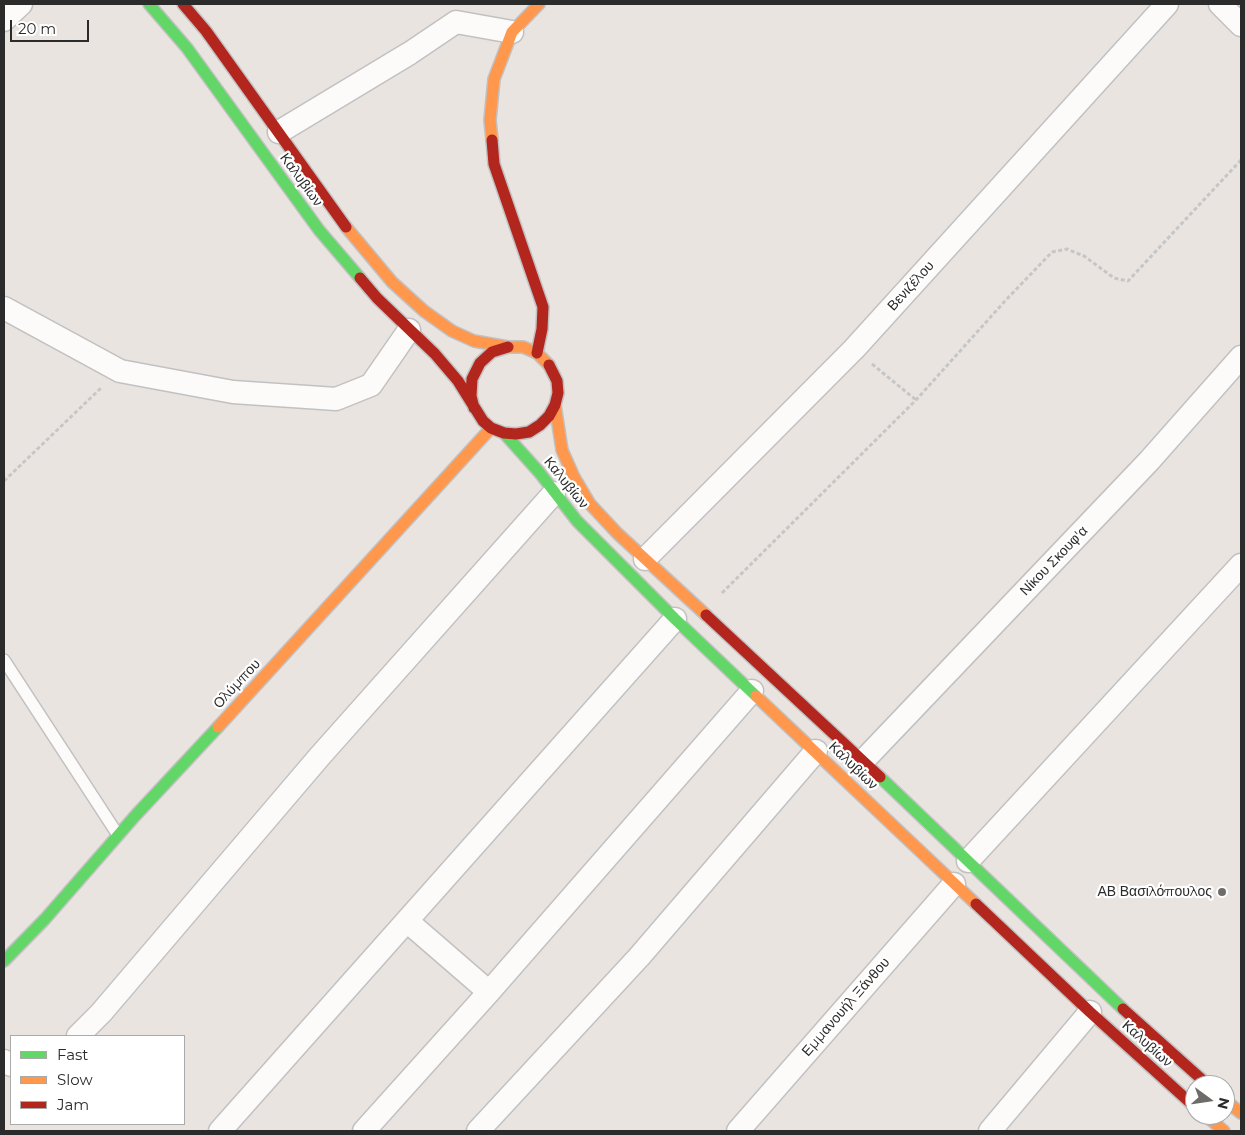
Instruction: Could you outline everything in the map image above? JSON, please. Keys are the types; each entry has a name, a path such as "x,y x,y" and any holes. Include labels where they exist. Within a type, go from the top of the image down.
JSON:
{"main road":[{"name":"Καλυβίων","path":"149,4 187,48 319,230 377,298 447,367 483,421 492,428 504,433 516,434 529,432 540,425 549,416 555,405 558,393 557,381 553,370 546,360 537,352 523,347 508,347 474,341 452,332 424,311 392,282 338,218 206,31 183,4"},
{"path":"537,352 542,329 543,308 494,164 490,120 494,79 512,32 539,4"},
{"path":"476,412 470,396 472,379 480,364 492,352 508,347"},
{"name":"Καλυβίων","path":"555,405 562,450 574,477 590,504 645,559 863,761 1106,993 1197,1075"},
{"name":"Ολύμπου","path":"4,961 45,919 118,835 492,428"},
{"name":"Καλυβίων","path":"504,433 577,521 675,620 816,751 1090,1012 1185,1097"}],"street":[{"path":"4,20 21,4"},
{"name":"Βενιζέλου","path":"645,559 854,349 1167,4"},
{"path":"1220,4 1241,25"},
{"path":"279,132 410,53 456,22 512,32"},
{"path":"4,308 120,371 233,392 336,399 371,385 409,330"},
{"name":"Νίκου Σκουφ'α","path":"863,761 1149,461 1241,357"},
{"path":"79,1035 101,1013 327,749 554,492"},
{"path":"968,860 1241,565"},
{"path":"220,1131 675,620"},
{"path":"364,1131 489,992 752,691"},
{"path":"478,1131 639,957 816,751"},
{"name":"Εμμανουήλ Ξάνθου","path":"738,1131 954,884"},
{"path":"407,921 489,992"},
{"path":"990,1131 1090,1012"}],"lane":[{"path":"4,660 118,835"}],"path":[{"path":"702,612 916,400 1004,301 1052,252 1067,250 1084,256 1114,278 1128,280 1241,160"},
{"path":"854,349 916,400"},
{"path":"4,481 120,371"}],"traffic: fast":[{"path":"149,4 187,48 319,230 360,278"},
{"path":"504,433 539,472 577,521 675,619 756,696"},
{"path":"4,961 45,919 135,816 218,727"},
{"path":"880,777 1123,1009"}],"traffic: slow":[{"path":"492,140 490,120 494,79 512,32 539,4"},
{"path":"346,227 392,282 424,311 452,331 474,341 508,347 523,347 537,353 549,365"},
{"path":"555,405 562,450 574,477 590,504 617,533 706,615"},
{"path":"218,727 491,428"},
{"path":"756,696 976,904"},
{"path":"1235,1108 1241,1113"},
{"path":"1217,1125 1224,1131"}],"traffic: jam":[{"path":"183,4 206,31 346,227"},
{"path":"492,140 494,164 543,307 542,329 537,353"},
{"path":"360,278 377,298 435,354 458,381 483,421 491,428 504,433 529,432 549,416 555,405 558,393 557,381 549,365"},
{"path":"474,408 471,396 472,379 480,363 492,352 508,347"},
{"path":"706,615 880,777"},
{"path":"976,904 1090,1012 1185,1098"},
{"path":"1123,1009 1197,1075"}],"place":[{"name":"ΑΒ Βασιλόπουλος","path":"1222,892"}]}
